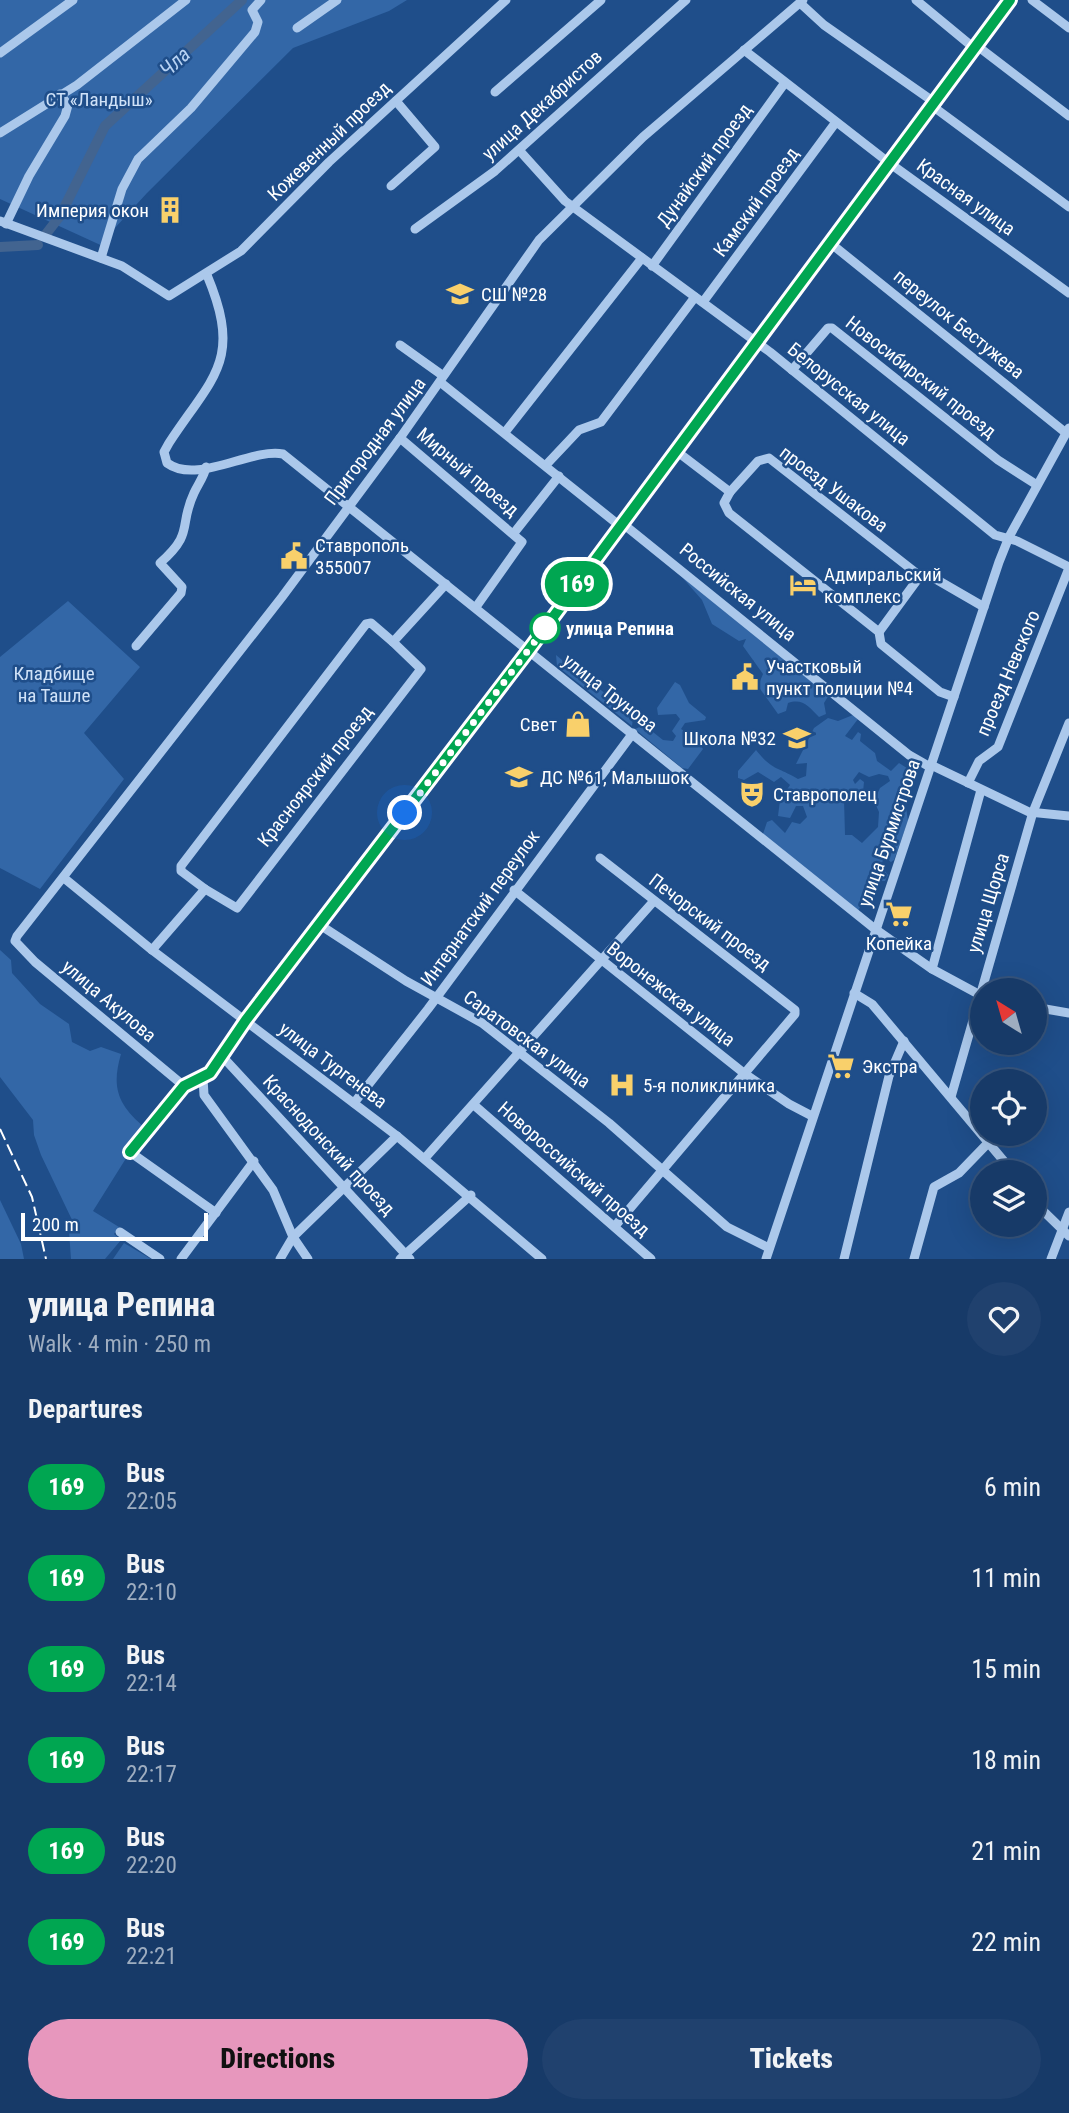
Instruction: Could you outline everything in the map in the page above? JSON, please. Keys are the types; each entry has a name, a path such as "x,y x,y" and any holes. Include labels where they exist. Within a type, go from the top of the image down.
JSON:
{"street":[{"path":"0,53 73,0"},
{"path":"0,133 77,85 186,0"},
{"path":"60,94 68,105 65,116 3,223 102,258 122,189 138,159 191,108 255,32 258,22 253,10 261,0"},
{"path":"298,28 337,0"},
{"name":"Кожевенный проезд","path":"102,258 131,271 169,296 207,275 241,251 329,162 506,0"},
{"path":"495,92 601,0"},
{"name":"улица Декабристов","path":"415,229 519,150 686,0"},
{"path":"916,0 1069,116"},
{"path":"216,1213 130,1152 184,1086 203,1078 221,1055 528,651 1010,0"},
{"path":"1032,0 1069,29"},
{"path":"801,1 824,25 933,103 1069,207"},
{"name":"Пригородная улица","path":"15,941 282,597 400,438 539,240 571,205 643,137 801,1"},
{"name":"Красная улица","path":"744,50 784,84 888,162 1069,293"},
{"name":"Дунайский проезд","path":"652,266 784,84"},
{"path":"391,186 435,147 396,101"},
{"name":"Камский проезд","path":"546,465 579,430 601,422 836,122"},
{"name":"Белорусская улица","path":"519,150 571,205 755,341 995,535 1009,537 1069,567"},
{"name":"переулок Бестужева","path":"829,242 1068,430"},
{"path":"506,432 642,258"},
{"name":"улица Трунова","path":"207,275 220,315 220,365 215,379 164,452 170,466 206,467 271,453 283,454 875,929 932,969 970,990"},
{"name":"Новосибирский проезд","path":"792,370 828,328 832,328 998,460 1037,485"},
{"name":"Российская улица","path":"400,345 559,476 909,755 1033,812 1069,816"},
{"name":"улица Бурмистрова","path":"766,1259 853,993 1009,537 1068,430"},
{"name":"Мирный проезд","path":"400,438 514,533 522,545 476,607"},
{"path":"675,450 730,492 724,503 729,513 879,632 881,644 940,692 954,698"},
{"name":"проезд Ушакова","path":"730,492 758,461 769,457 920,576 927,574 984,607"},
{"path":"136,646 181,593 182,587 160,563 175,550 186,533 187,511 206,467"},
{"name":"Мирный проезд","path":"514,533 559,476"},
{"name":"проезд Невского","path":"968,783 979,761 998,747 1069,567"},
{"path":"879,632 920,576"},
{"path":"393,642 446,583"},
{"name":"Красноярский проезд","path":"371,623 393,642 421,669 237,908 181,871 181,866 366,624 371,623"},
{"name":"улица Щорса","path":"985,978 1033,812 1069,723"},
{"name":"Интернатский переулок","path":"354,1102 437,996 633,733"},
{"path":"932,969 981,790"},
{"name":"Печорский проезд","path":"600,858 653,902 725,953 795,1010 795,1014 745,1074"},
{"name":"улица Тургенева","path":"64,878 152,950 425,1158 542,1259"},
{"path":"152,950 205,889"},
{"name":"Воронежская улица","path":"514,890 745,1074 812,1116"},
{"path":"425,1158 653,902"},
{"name":"Саратовская улица","path":"320,925 406,981 482,1023 521,1051 727,1227 769,1248"},
{"name":"улица Акулова","path":"15,941 35,962 184,1086"},
{"path":"853,993 872,1004 970,1121"},
{"path":"1047,1009 1069,1013"},
{"name":"улица Щорса","path":"951,1097 970,1035"},
{"path":"844,1259 889,1076 904,1041"},
{"name":"Краснодонский проезд","path":"221,1055 344,1184 405,1258"},
{"path":"615,1226 745,1074"},
{"path":"203,1078 204,1095 273,1190 293,1237 308,1259"},
{"name":"Новороссийский проезд","path":"474,1105 651,1259"},
{"path":"280,1259 293,1237 344,1184 397,1136"},
{"path":"914,1259 934,1187 959,1173 985,1146"},
{"path":"991,1146 1003,1160"},
{"path":"181,1259 254,1161"},
{"path":"405,1258 471,1195"},
{"path":"1051,1259 1066,1234 1069,1212"},
{"path":"1047,1215 1066,1234"},
{"path":"120,1231 160,1259"}],"green space":[{"name":"СТ «Ландыш»","path":"0,0 407,0 389,11 293,48 147,193 114,229 107,248 0,199"},
{"path":"681,576 829,695 824,703 826,714 819,717 805,704 793,702 788,703 786,711 778,714 758,686 763,674 743,646 746,639 739,641 712,624 702,600"},
{"name":"Кладбище на Ташле","path":"68,601 140,667 84,733 124,779 40,889 0,868 0,657"},
{"path":"556,655 565,668 592,683 626,711 633,718 632,726 557,666"},
{"path":"675,682 680,685 689,703 706,717 705,720 685,723 681,729 694,737 703,749 688,769 682,768 635,729 644,725 663,740 673,741 676,736 672,731 680,719 676,714 658,715 657,708"},
{"path":"853,715 858,716 845,736 852,740 858,732 861,734 860,741 875,753 877,761 891,771 899,763 913,772 900,806 906,807 908,821 894,860 891,862 884,857 881,866 888,875 885,881 875,881 870,893 874,896 870,905 862,903 858,911 763,834 767,822 772,820 785,833 792,822 800,824 807,817 803,806 796,806 790,818 778,816 780,800 790,785 781,777 774,782 758,772 744,780 738,778 738,771 756,750 775,768 798,779 806,776 807,763 796,764 814,728 828,718 838,721","holes":["859,772 869,777 879,774 888,776 890,781 880,788 874,801 879,812 878,827 862,843 852,835 845,835 844,799 850,790 857,794 863,792 864,782 860,779 855,784 853,780"]},
{"path":"0,950 11,960 12,973 40,1004 69,1024 72,1042 90,1051 101,1047 121,1054 117,1077 119,1095 128,1112 145,1128 93,1211 119,1227 114,1234 121,1240 105,1259 71,1259 69,1231 74,1224 41,1155 34,1135 33,1120 0,1077"},
{"path":"0,1200 21,1244 24,1259 0,1259"},
{"path":"124,1243 151,1259 113,1259"}],"waterway":[{"name":"Чла","path":"46,234 60,216 105,126 242,0"},
{"name":"Чла","path":"0,247 38,245"}],"railway":[{"path":"0,1129 32,1197 46,1259"}],"bus line":[{"name":"169","path":"130,1152 184,1086 210,1073 246,1020 528,651 1010,0"}],"place":[{"name":"Империя окон","path":"170,210"},
{"name":"СШ №28","path":"460,294"},
{"name":"Ставрополь 355007","path":"294,556"},
{"name":"Адмиральский комплекс","path":"803,585"},
{"name":"улица Репина","path":"545,628"},
{"name":"Участковый пункт полиции №4","path":"745,677"},
{"name":"Свет","path":"578,724"},
{"name":"Школа №32","path":"797,738"},
{"name":"ДС №61, Малышок","path":"519,777"},
{"name":"Ставрополец","path":"752,794"},
{"name":"Копейка","path":"899,914"},
{"name":"Экстра","path":"841,1066"},
{"name":"5-я поликлиника","path":"622,1085"}],"route":[{"path":"405,813 545,628"}]}
